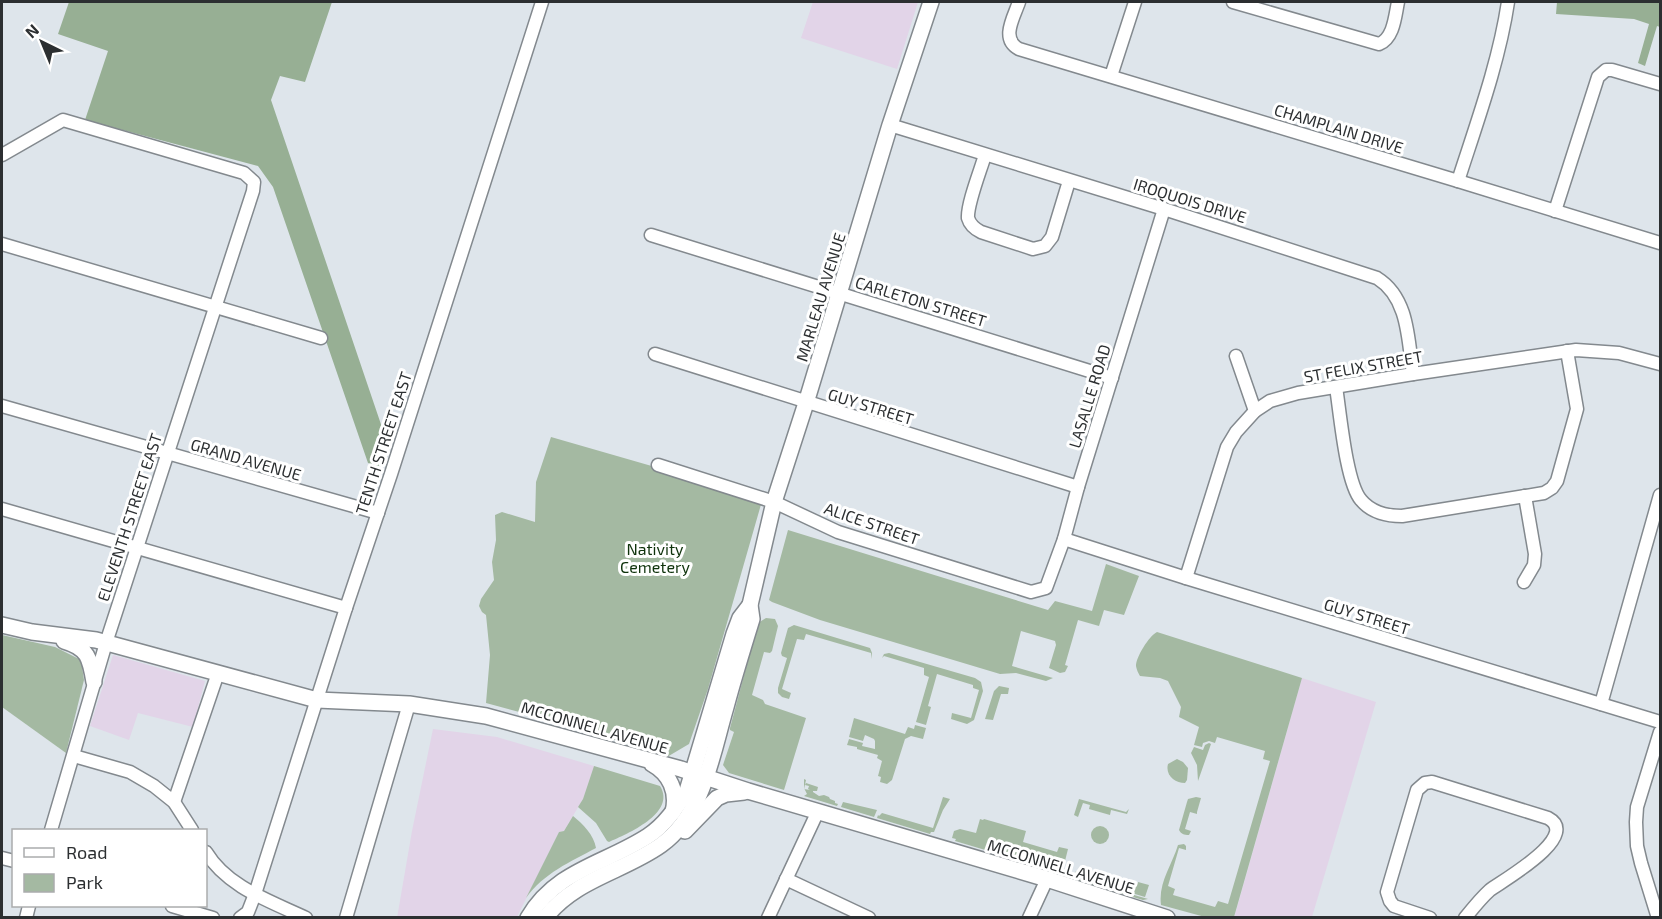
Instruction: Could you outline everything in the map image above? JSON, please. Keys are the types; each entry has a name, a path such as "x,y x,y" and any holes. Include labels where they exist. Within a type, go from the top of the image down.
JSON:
{"main road":[{"name":"MARLEAU AVENUE","path":"699,775 752,619 750,605 774,502 890,125 931,2"},
{"name":"MCCONNELL AVENUE","path":"2,625 32,632 96,640 317,700 409,704 486,716 699,775 1047,879 1167,918"},
{"path":"32,632 71,643 84,651 91,659 94,682"},
{"path":"641,759 659,768 669,779 674,794 673,813"},
{"path":"528,918 542,898 563,879 648,836 673,813 699,775"},
{"path":"651,851 666,841 679,827 696,802 699,775"},
{"path":"545,918 562,899 578,888 682,834 717,798 726,794 748,791"}],"street":[{"name":"TENTH STREET EAST","path":"240,918 248,912 255,894 542,2"},
{"name":"CHAMPLAIN DRIVE","path":"1019,2 1008,33 1010,41 1019,49 1555,211 1659,239"},
{"path":"1111,76 1135,2"},
{"path":"1233,2 1246,3 1379,44 1389,37 1398,2"},
{"path":"1458,181 1495,59 1508,2"},
{"path":"1555,211 1598,77 1612,70 1660,84"},
{"name":"ELEVENTH STREET EAST","path":"2,155 63,120 244,173 254,182 216,308 106,643 52,829"},
{"name":"IROQUOIS DRIVE","path":"890,125 1164,209 1378,278 1398,300 1405,319 1413,374"},
{"path":"985,155 969,210 969,219 974,228 981,232 1033,249 1044,246 1052,237 1069,181"},
{"name":"LASALLE ROAD","path":"1043,589 1046,588 1064,539 1164,209"},
{"name":"CARLETON STREET","path":"651,235 1112,378"},
{"path":"2,244 321,338"},
{"name":"ST FELIX STREET","path":"1186,578 1227,447 1236,432 1255,411 1270,401 1335,387 1567,351 1588,350 1619,353 1660,364"},
{"path":"1335,387 1354,489 1361,500 1373,510 1383,514 1402,516 1544,493 1555,485 1577,409 1567,351"},
{"name":"GUY STREET","path":"655,354 1078,487"},
{"path":"1236,356 1255,411"},
{"name":"GRAND AVENUE","path":"2,406 378,513"},
{"name":"ALICE STREET","path":"658,465 774,502 838,532 1031,592 1043,589"},
{"path":"1601,704 1660,495"},
{"path":"1524,582 1534,565 1535,554 1525,496"},
{"path":"2,509 346,608"},
{"name":"GUY STREET","path":"1064,539 1660,722"},
{"path":"174,802 218,673"},
{"path":"346,918 409,704"},
{"path":"1658,918 1637,846 1636,822 1637,807 1660,732"},
{"path":"74,756 130,772 154,786 174,802 191,829"},
{"path":"1430,918 1394,906 1387,892 1417,790 1425,783 1432,782 1548,818 1557,829 1551,842 1539,856 1490,891 1465,918"},
{"path":"768,918 818,811"},
{"path":"207,854 210,860 230,879 255,894 306,918"},
{"path":"786,879 869,918"},
{"path":"1029,918 1047,879"},
{"path":"175,907 213,918"}],"shaded area":[{"path":"813,2 918,2 897,69 801,38"},
{"path":"113,655 205,681 193,727 138,713 129,740 90,726"},
{"path":"1302,678 1376,702 1312,917 1234,918"},
{"path":"433,729 497,737 594,766 583,799 564,831 559,832 517,917 397,918"}],"green space":[{"path":"69,2 332,2 305,82 280,76 271,100 388,445 379,466 368,463 273,187 258,166 85,120 108,51 58,34"},
{"path":"1557,2 1660,2 1660,27 1657,26 1645,66 1638,63 1649,24 1634,19 1556,14"},
{"name":"Nativity Cemetery","path":"551,437 762,501 708,689 689,744 667,757 564,724 486,703 490,655 486,615 479,606 494,580 492,562 496,540 495,515 502,512 535,522 536,482"},
{"path":"788,530 1048,610 1055,601 1092,611 1106,564 1139,576 1124,615 1104,610 1099,626 1078,620 1065,672 1060,673 1049,668 1056,645 1055,641 1021,631 1012,666 1053,678 1046,681 1016,673 1000,674 820,620 772,602 769,600"},
{"path":"766,618 775,619 778,626 772,651 764,652 752,695 763,700 765,704 806,718 784,790 729,773 723,765 734,732 730,728 758,623"},
{"path":"794,625 870,648 872,653 871,659 871,653 806,634 804,640 797,639 782,689 791,693 789,699 782,697 778,693 778,688 787,658 781,653 788,628"},
{"path":"1157,632 1302,678 1234,917 1205,917 1161,905 1162,889 1178,845 1184,844 1186,850 1179,848 1168,886 1175,889 1173,895 1215,907 1218,901 1228,904 1270,761 1263,759 1265,751 1217,737 1215,743 1209,741 1203,743 1202,747 1194,745 1199,727 1179,717 1181,707 1168,681 1140,676 1136,666 1147,642"},
{"path":"2,635 55,647 81,660 84,680 66,753 2,707"},
{"path":"889,653 975,678 981,682 983,691 974,720 967,724 951,719 952,713 971,718 979,690 973,688 973,685 937,674 928,706 931,707 926,725 916,722 929,677 924,675 924,668 884,656 882,658 884,654"},
{"path":"999,686 1009,688 1008,694 1001,694 993,720 985,719 994,691"},
{"path":"854,718 905,734 908,727 914,729 915,725 926,728 923,739 911,736 905,739 892,780 887,784 880,782 881,777 878,776 882,761 877,758 878,755 847,745 849,739 863,743 862,746 875,749 874,739 865,735 863,741 849,737"},
{"path":"1209,743 1211,744 1198,781 1197,765 1191,753 1194,747 1203,750"},
{"path":"1177,759 1188,768 1185,783 1174,780 1168,772 1168,764"},
{"path":"594,766 660,786 663,796 662,805 648,821 638,828 607,841 596,823 578,807"},
{"path":"806,783 818,787 817,791 813,792 819,796 829,797 838,804 837,806 804,796 807,794 805,789 810,790 809,786 805,785"},
{"path":"943,797 950,799 934,832 930,834 877,818 882,813 933,828"},
{"path":"1201,798 1197,814 1190,812 1185,829 1191,831 1189,835 1184,834 1179,830 1187,802 1188,799"},
{"path":"1079,799 1126,812 1129,809 1127,814 1111,810 1110,815 1089,809 1090,805 1083,803 1078,817 1074,815"},
{"path":"843,802 877,810 874,817 841,807"},
{"path":"573,816 590,834 596,848 549,875 526,898 559,832 564,831"},
{"path":"980,819 1026,831 1023,842 1057,852 1059,847 1068,849 1062,873 955,841 956,839 952,838 954,831 960,829 976,833"},
{"path":"1100,826 1106,829 1109,835 1106,841 1100,844 1094,841 1091,835 1094,829"},
{"path":"953,843 1148,899 1143,900"},
{"path":"1076,871 1135,888 1138,882 1149,885 1145,897 1074,876"}]}
